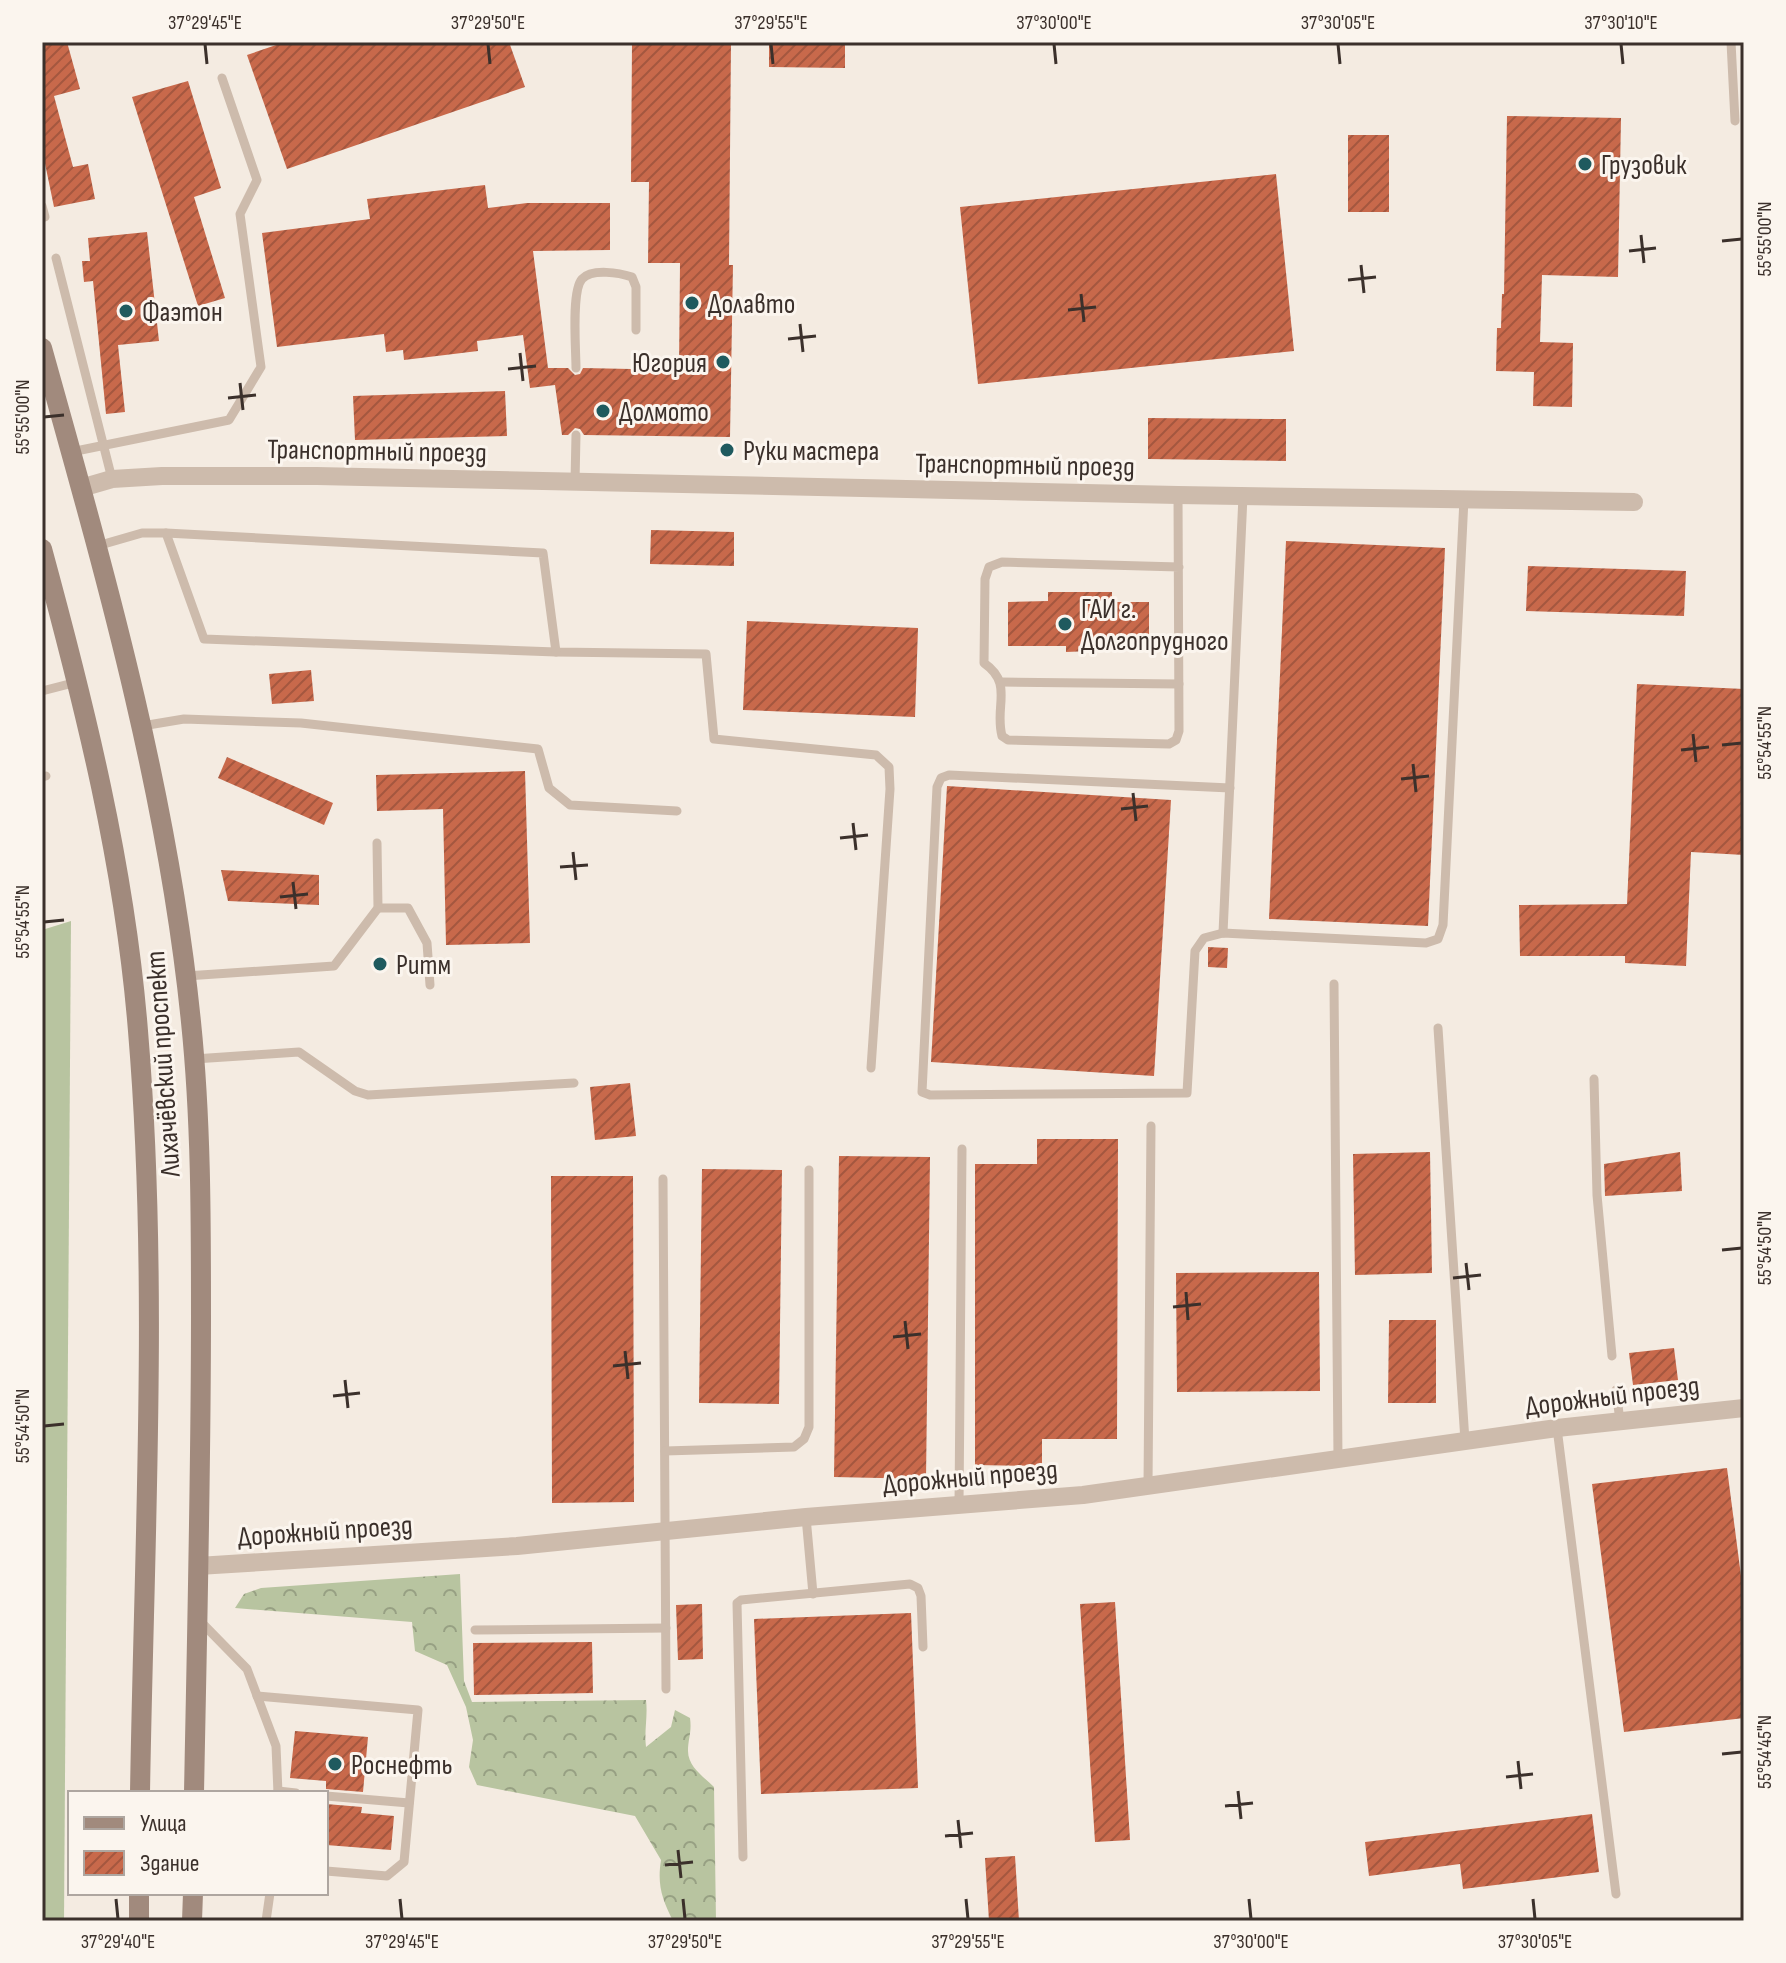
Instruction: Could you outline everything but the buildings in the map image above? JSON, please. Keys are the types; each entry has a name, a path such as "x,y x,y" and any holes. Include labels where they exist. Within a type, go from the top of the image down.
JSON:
{"main road":[{"name":"Лихачёвский проспект","path":"42,348 97,546 142,726 160,808 186,976 194,1059 201,1253 194,1791"},
{"name":"Лихачёвский проспект","path":"42,549 105,804 138,1029 145,1142 147,1368 140,1791"},
{"path":"139,1895 139,1921"},
{"path":"192,1921 193,1895"}],"street":[{"name":"Транспортный проезд","path":"81,488 112,479 162,476 317,476 1634,502"},
{"name":"Дорожный проезд","path":"198,1566 517,1546 806,1517 1083,1495 1557,1428 1744,1408"}],"lane":[{"path":"1731,42 1735,121"},
{"path":"71,452 229,420 261,367 240,214 257,180 222,78"},
{"path":"42,206 45,217"},
{"path":"56,258 112,479"},
{"path":"576,368 577,293 579,281 588,274 621,273 632,277 636,287 636,330"},
{"path":"575,482 576,435"},
{"path":"1178,495 1179,567 1179,731 1176,740 1169,744 1008,740 1002,736 1001,682 998,673 984,663 985,579 989,567 1002,562 1179,567"},
{"path":"1223,933 1243,496"},
{"path":"1230,788 949,775 941,778 937,787 922,1092 930,1095 1187,1093 1195,951 1204,938 1223,933 1426,943 1438,939 1443,925 1464,499"},
{"path":"97,546 142,533 166,533 543,553 556,652"},
{"path":"166,533 204,639 556,652 706,654 714,739 876,755 889,767 890,789 871,1068"},
{"path":"42,691 77,682"},
{"path":"1001,682 1179,684"},
{"path":"142,726 184,719 301,723 538,749 549,788 570,805 677,811"},
{"path":"186,976 334,966 378,908 377,843"},
{"path":"378,908 408,908 427,943 430,985"},
{"path":"1334,984 1338,1459"},
{"path":"1438,1028 1465,1441"},
{"path":"194,1059 299,1052 355,1091 368,1095 574,1083"},
{"path":"1594,1079 1597,1195 1612,1356"},
{"path":"1148,1485 1151,1126"},
{"path":"959,1505 962,1149"},
{"path":"665,1451 794,1447 804,1439 809,1427 809,1170"},
{"path":"663,1179 666,1689"},
{"path":"1616,1390 1620,1421"},
{"path":"1557,1428 1616,1894"},
{"path":"806,1517 813,1594"},
{"path":"743,1857 736,1608 741,1600 910,1584 918,1588 921,1596 923,1647"},
{"path":"197,1618 247,1669 276,1746 278,1791"},
{"path":"475,1630 666,1628"},
{"path":"257,1696 418,1710 404,1862 387,1876 328,1871"},
{"path":"328,1796 409,1803"},
{"path":"266,1921 270,1895"}],"green space":[{"path":"71,921 64,1921 42,1921 42,930"},
{"path":"460,1574 464,1681 472,1702 646,1700 646,1747 671,1727 675,1710 690,1718 689,1757 697,1771 714,1787 716,1921 673,1921 661,1892 661,1860 635,1816 477,1785 469,1767 473,1740 466,1707 447,1665 415,1651 412,1622 235,1608 244,1594 261,1588"}],"place":[{"name":"Грузовик","path":"1585,164"},
{"name":"Долавто","path":"692,303"},
{"name":"Фаэтон","path":"126,311"},
{"name":"Югория","path":"723,362"},
{"name":"Долмото","path":"603,411"},
{"name":"Руки мастера","path":"727,450"},
{"name":"ГАИ г. Долгопрудного","path":"1065,624"},
{"name":"Ритм","path":"380,964"},
{"name":"Роснефть","path":"335,1764"}]}
